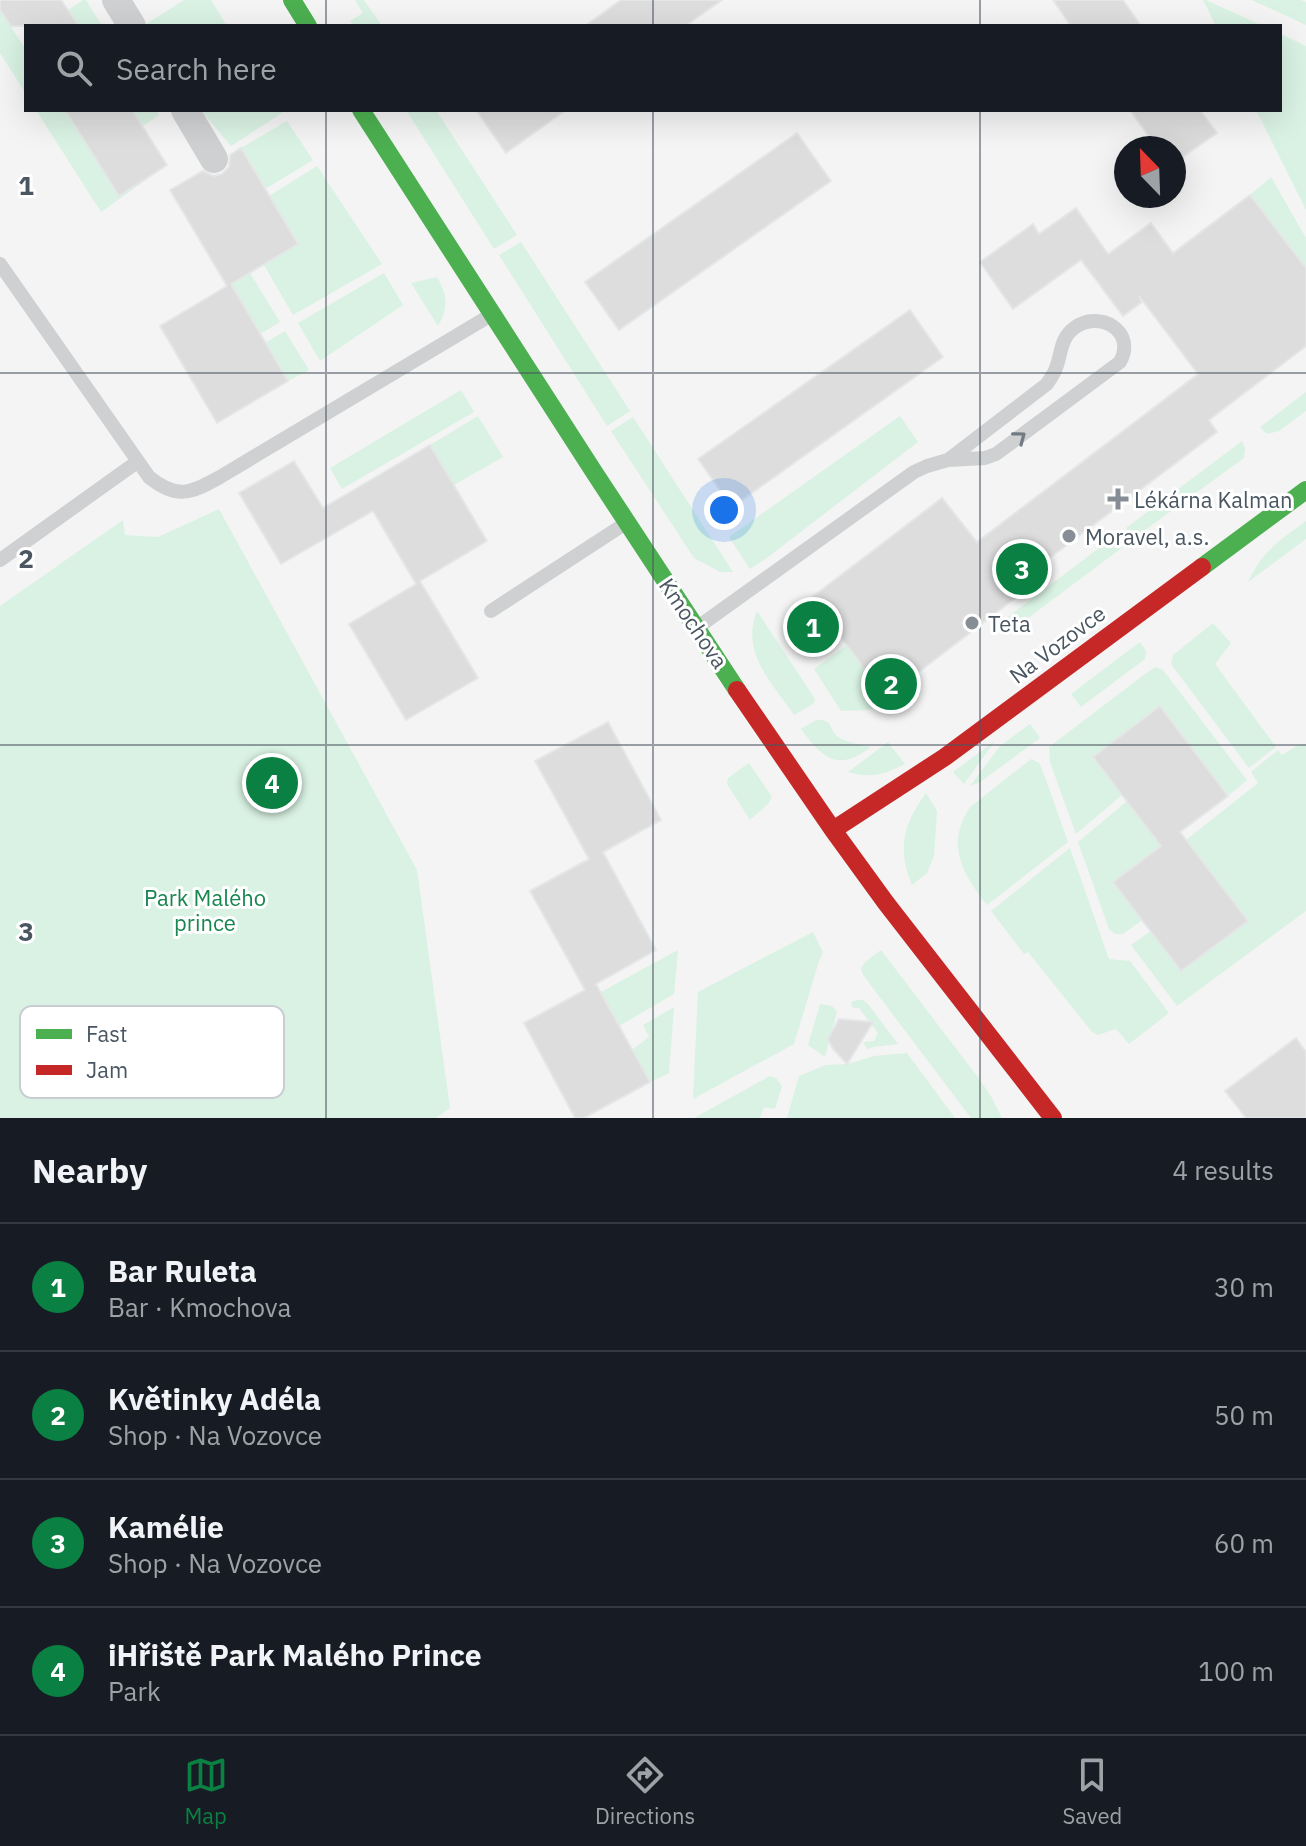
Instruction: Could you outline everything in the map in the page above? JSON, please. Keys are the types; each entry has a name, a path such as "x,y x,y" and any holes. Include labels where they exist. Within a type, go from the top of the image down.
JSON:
{"street":[{"path":"116,0 131,24"},
{"path":"292,0 307,24"},
{"path":"186,112 214,159"},
{"name":"Kmochova","path":"362,112 627,523 833,830 900,923 1053,1118"},
{"name":"Na Vozovce","path":"833,830 945,757 1306,490"}],"lane":[{"path":"0,264 137,462 149,477 167,490 180,493 202,487 493,314"},
{"path":"697,628 914,472 948,460 985,458 996,454 1120,362 1124,345 1118,329 1093,320 1077,326 1061,345 1056,370 1047,384 948,460"},
{"path":"0,560 137,462"},
{"path":"491,611 627,523"}],"green space":[{"path":"86,0 101,24 77,24 68,10"},
{"path":"184,0 211,0 226,24 146,24"},
{"path":"355,0 364,0 381,24 352,24 350,21 363,13"},
{"path":"1203,0 1259,24 1215,24"},
{"path":"1252,0 1306,2 1306,25"},
{"path":"0,10 24,47 24,91 0,53"},
{"path":"1282,36 1306,46 1306,210 1257,112 1282,112"},
{"path":"37,112 66,112 119,196 167,165 101,212"},
{"path":"133,112 157,112 159,115 143,126"},
{"path":"203,112 282,112 282,113 231,146"},
{"path":"407,112 437,112 517,235 494,249"},
{"path":"287,121 313,160 265,189 241,148"},
{"path":"317,166 382,264 293,315 264,265 298,244 269,196"},
{"path":"1271,177 1306,238 1306,268 1250,195"},
{"path":"521,242 630,411 607,426 499,255"},
{"path":"250,273 280,322 260,334 231,284"},
{"path":"384,273 403,305 320,361 298,323"},
{"path":"437,277 445,301 438,326 411,283"},
{"path":"285,331 309,370 288,381 265,343"},
{"path":"461,390 474,412 342,489 330,468"},
{"path":"1306,392 1306,411 1279,431 1267,434 1260,427"},
{"path":"478,416 503,457 454,485 430,445"},
{"path":"900,416 918,442 750,569 729,537"},
{"path":"633,417 733,572 720,572 694,558 611,431"},
{"path":"1242,441 1244,458 1134,538 1126,528"},
{"name":"Park Malého prince","path":"219,509 417,870 450,1108 436,1118 0,1118 0,606 123,520 125,535 158,537"},
{"path":"1306,521 1306,539 1248,582 1265,554"},
{"path":"1115,536 1123,547 1004,636 996,626"},
{"path":"757,611 815,699 813,704 794,715 768,679 755,653 753,626"},
{"path":"1213,623 1231,643 1215,664 1276,747 1249,768 1171,664 1173,655"},
{"path":"1140,642 1146,651 1145,659 1081,707 1071,694"},
{"path":"847,645 886,697 870,710 841,711 814,669"},
{"path":"1156,667 1163,670 1247,780 1228,796 1122,795 1076,834 1050,762 1049,747"},
{"path":"816,720 828,722 840,738 871,747 849,759 832,759 817,748 801,729"},
{"path":"1030,724 1040,738 979,783 970,786 1000,746"},
{"path":"995,741 964,784 953,772"},
{"path":"888,742 905,764 877,774 848,772"},
{"path":"1306,744 1306,911 1177,1006 1131,945 1151,931 1181,971 1247,922 1186,840 1258,783 1251,772 1278,750 1282,755 1298,745"},
{"path":"1031,759 1039,763 1042,769 1068,842 987,905 964,870 958,847 959,834 970,807"},
{"path":"749,763 772,797 750,820 727,784 728,778"},
{"path":"926,793 937,811 934,856 927,873 912,885 905,860 905,837 912,815"},
{"path":"1127,801 1161,846 1142,920 1123,934 1115,934 1109,929 1078,842"},
{"path":"1070,848 1109,959 1130,961 1169,1013 1129,1044 1116,1029 1098,1035 1092,1032 991,911"},
{"path":"813,932 823,952 794,1044 693,1099 698,992"},
{"path":"678,950 674,994 619,1026 601,992"},
{"path":"881,950 980,1080 1002,1118 971,1118 869,983 861,968"},
{"path":"858,1000 868,1004 898,1044 867,1049 863,1042 874,1041 878,1033 859,1008 853,1008 851,1002"},
{"path":"820,1004 832,1006 837,1012 825,1057 808,1045"},
{"path":"674,1007 669,1073 650,1082 632,1050 649,1037 643,1025"},
{"path":"907,1053 955,1118 787,1118 799,1076 826,1065"},
{"path":"770,1076 782,1086 775,1109 764,1107 760,1118 694,1118"}],"building":[{"path":"0,0 61,0 78,24 11,26 0,10"},
{"path":"621,0 722,0 688,24 588,24"},
{"path":"1053,0 1123,0 1140,24 1070,24"},
{"path":"66,112 133,112 167,165 119,196"},
{"path":"477,112 563,112 506,153"},
{"path":"1131,112 1201,112 1217,133 1186,155 1186,136 1148,136"},
{"path":"797,133 831,181 619,330 585,282"},
{"path":"241,148 298,244 231,284 288,381 217,423 160,326 227,286 170,190 203,171 213,176 222,174 229,167 230,155"},
{"path":"1250,195 1306,268 1306,346 1209,420 1217,432 1011,587 1018,596 886,697 811,598 942,498 977,542 1198,374 1139,296 1142,302 1123,316 1081,260 1013,309 980,262 1033,224 1039,234 1076,208 1108,254 1151,223 1173,253"},
{"path":"910,310 943,357 732,507 698,459"},
{"path":"430,445 487,541 420,581 478,678 406,720 349,624 416,584 373,511 281,564 239,493 294,461 323,508"},
{"path":"1160,706 1228,796 1180,832 1248,921 1181,971 1113,882 1161,846 1093,757"},
{"path":"608,722 661,820 603,852 656,950 596,984 650,1082 584,1118 575,1118 524,1023 585,990 530,891 589,859 535,761"},
{"path":"839,1019 873,1022 847,1064 828,1039"},
{"path":"1296,1038 1306,1052 1306,1118 1246,1118 1225,1091"}],"traffic: fast":[{"path":"292,0 307,24"},
{"path":"362,112 737,690"},
{"path":"1202,567 1306,490"}],"traffic: jam":[{"path":"833,830 945,757 1202,567"},
{"path":"737,690 886,903 1053,1118"}],"place":[{"name":"Lékárna Kalman","path":"1118,499"},
{"name":"Moravel, a.s.","path":"1069,536"},
{"name":"Kamélie","path":"1022,569"},
{"name":"Teta","path":"972,623"},
{"name":"Bar Ruleta","path":"813,627"},
{"name":"Květinky Adéla","path":"891,684"},
{"name":"iHřiště Park Malého Prince","path":"272,783"}]}
